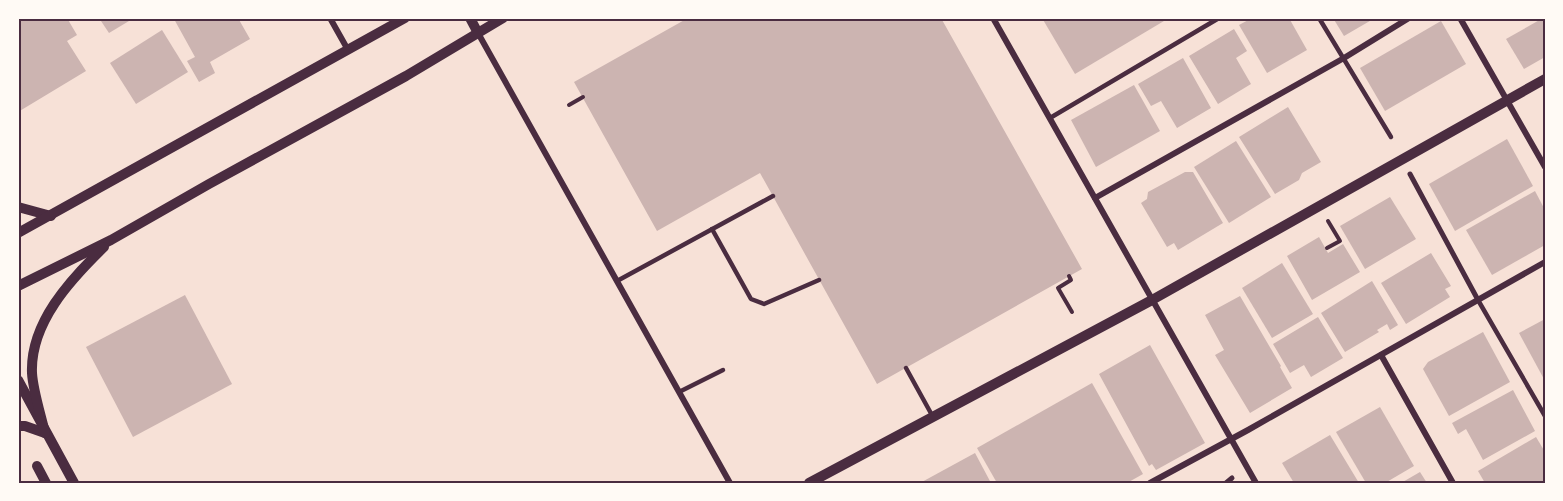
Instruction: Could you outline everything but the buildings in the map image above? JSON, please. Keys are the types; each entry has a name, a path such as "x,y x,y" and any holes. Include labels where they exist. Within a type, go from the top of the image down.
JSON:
{"street":[{"path":"330,18 348,50"},
{"path":"18,233 405,18"},
{"path":"470,18 730,483"},
{"path":"18,286 111,240 376,93 503,18"},
{"path":"993,18 1256,483"},
{"path":"1095,198 1344,58 1409,18"},
{"path":"1460,18 1545,167"},
{"path":"809,483 1152,300 1545,79"},
{"path":"1410,174 1478,300"},
{"path":"18,207 51,216"},
{"path":"45,433 32,374 39,336 57,298 111,240"},
{"path":"1150,483 1382,355 1545,261"},
{"path":"1382,355 1453,483"},
{"path":"18,380 74,483"},
{"path":"18,426 45,433"},
{"path":"37,466 46,483"},
{"path":"1226,483 1232,478"}],"lane":[{"path":"1050,118 1219,18"},
{"path":"1319,18 1390,137"},
{"path":"617,281 772,196"},
{"path":"712,229 751,299 764,304 819,280"},
{"path":"1478,300 1545,416"},
{"path":"906,368 933,417"},
{"path":"680,392 723,370"}],"path":[{"path":"569,105 583,97"},
{"path":"1328,221 1340,241 1328,248"},
{"path":"1069,276 1071,280 1058,288 1072,312"}]}
